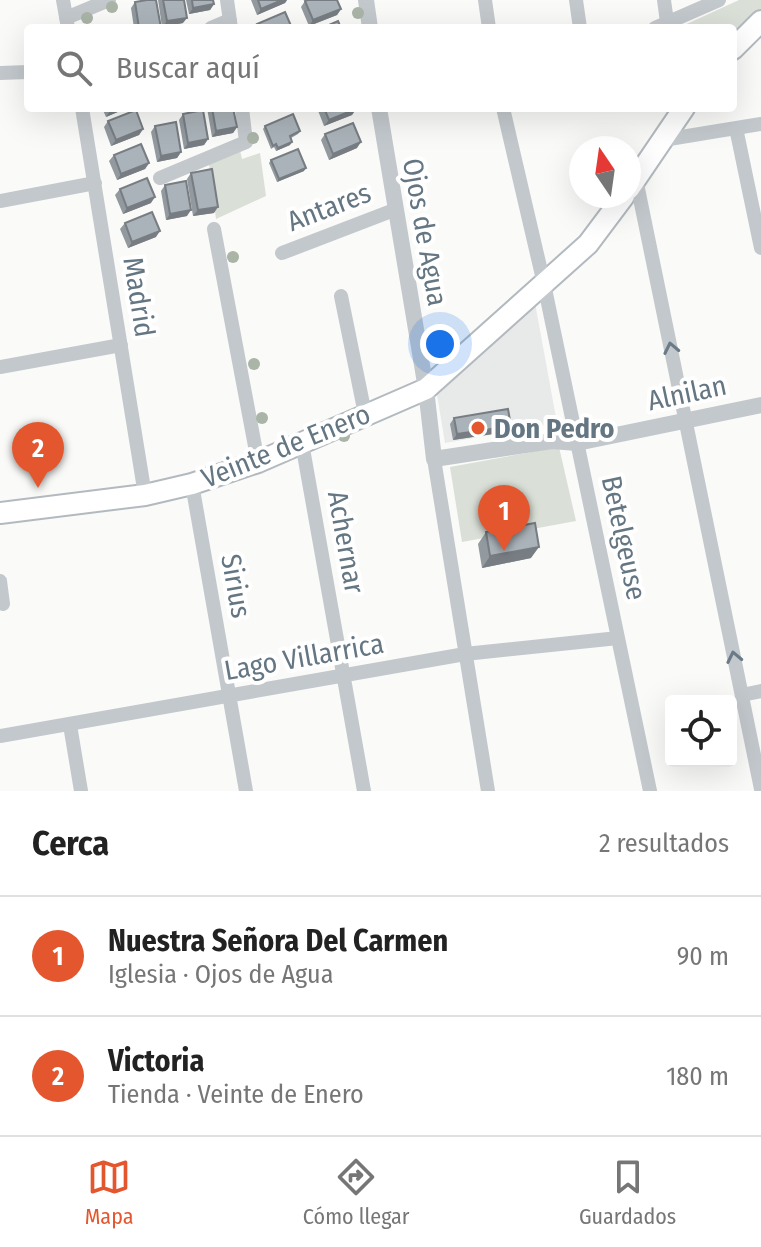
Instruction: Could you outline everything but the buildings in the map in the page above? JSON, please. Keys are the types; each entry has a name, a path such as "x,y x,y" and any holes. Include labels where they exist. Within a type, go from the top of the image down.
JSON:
{"main road":[{"path":"737,45 761,21"},
{"path":"641,172 681,112"},
{"name":"Veinte de Enero","path":"0,513 145,495 192,484 258,462 426,389 588,244 615,208"}],"street":[{"path":"63,0 67,23 109,0"},
{"path":"227,0 230,24"},
{"path":"366,0 369,24"},
{"path":"485,0 488,24"},
{"path":"576,0 579,24"},
{"path":"661,24 664,0"},
{"path":"663,24 719,0"},
{"path":"0,73 24,72"},
{"name":"Madrid","path":"83,112 145,495"},
{"path":"160,178 246,142 242,112"},
{"name":"Ojos de Agua","path":"380,112 488,791"},
{"name":"Betelgeuse","path":"504,112 544,284 650,791"},
{"path":"663,140 761,124"},
{"path":"736,128 761,248"},
{"path":"0,201 95,183"},
{"path":"638,208 686,420 761,789"},
{"name":"Antares","path":"282,253 394,210"},
{"path":"214,229 258,462"},
{"path":"341,296 365,414"},
{"path":"0,367 121,345"},
{"name":"Alnilan","path":"434,459 552,441 577,443 761,405"},
{"name":"Achernar","path":"302,443 364,791"},
{"name":"Sirius","path":"192,484 246,791"},
{"path":"0,581 3,604"},
{"name":"Lago Villarrica","path":"0,736 465,654 618,638"},
{"path":"742,695 761,691"},
{"path":"70,725 81,791"}],"shaded area":[{"path":"739,0 761,0 761,9 737,34 737,24 687,24"},
{"path":"240,150 242,159 260,153 266,196 216,219 209,164"},
{"path":"535,303 557,423 445,443 436,389"},
{"path":"559,447 576,521 462,542 450,467"}],"place":[{"name":"Don Pedro","path":"478,428"},
{"name":"Victoria","path":"38,488"},
{"name":"Nuestra Señora Del Carmen","path":"504,551"}]}
